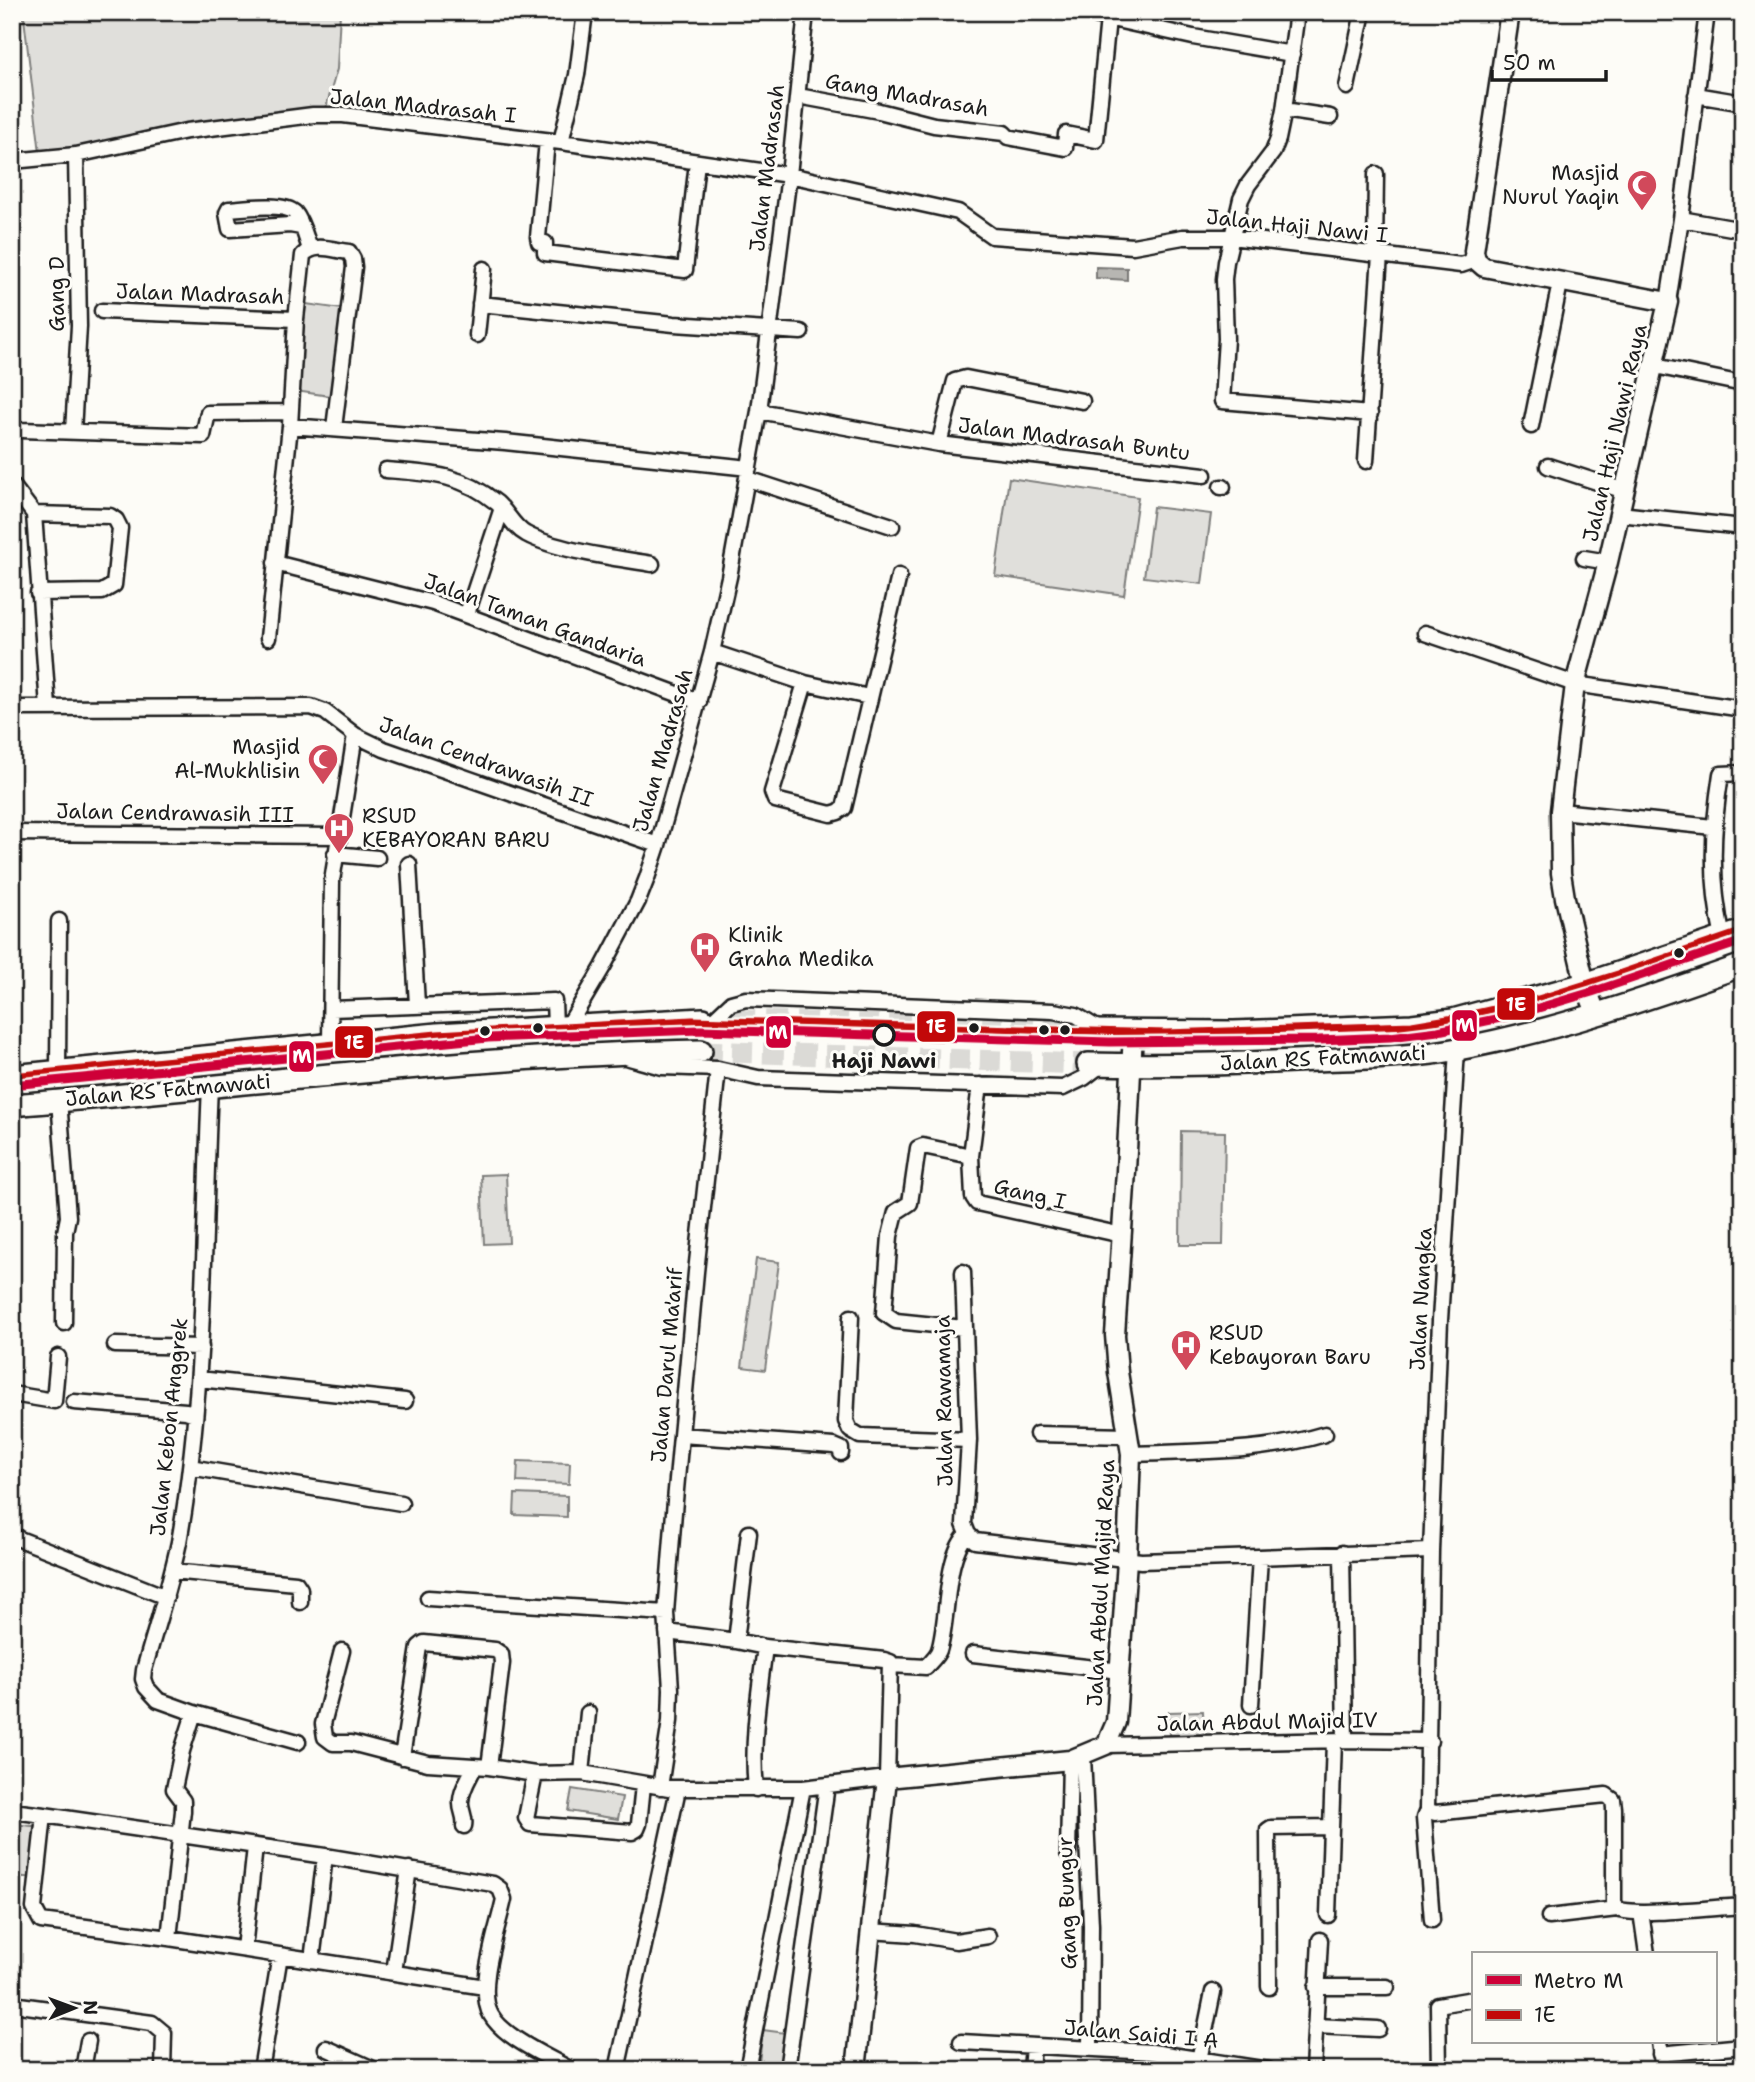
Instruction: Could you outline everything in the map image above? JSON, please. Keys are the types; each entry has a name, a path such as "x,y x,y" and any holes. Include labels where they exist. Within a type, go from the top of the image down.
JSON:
{"main road":[{"name":"Jalan RS Fatmawati","path":"1096,1031 1234,1032 1412,1025 1466,1017 1585,984 1733,934"},
{"name":"Jalan RS Fatmawati","path":"1094,1065 1337,1059 1407,1056 1457,1050 1529,1033 1743,965"},
{"name":"Jalan RS Fatmawati","path":"12,1076 330,1043 562,1026 708,1019"},
{"name":"Jalan RS Fatmawati","path":"12,1105 489,1060 701,1051"},
{"path":"71,1070 78,1079 74,1099"}],"street":[{"path":"585,12 577,75 554,141 538,237 539,242 545,243 545,253 685,270 697,162"},
{"name":"Jalan Madrasah","path":"562,1026 638,901 658,845 712,652 759,411 789,175 806,12"},
{"path":"1297,12 1284,110 1273,152 1241,199 1231,237 1224,279 1226,339 1222,401 1370,414"},
{"path":"1347,87 1363,12"},
{"path":"1475,260 1474,251 1510,12"},
{"path":"1668,302 1707,12"},
{"path":"1102,15 1194,37 1292,54"},
{"name":"Gang Madrasah","path":"798,96 879,111 934,125 1004,133 1008,137 1065,148 1066,134 1096,140 1102,15"},
{"path":"1696,95 1743,103"},
{"path":"1284,110 1330,117"},
{"name":"Jalan Madrasah I","path":"12,161 76,155 187,131 332,114 554,141 789,175"},
{"name":"Gang D","path":"73,432 79,326 76,155"},
{"path":"1366,461 1378,255 1376,174"},
{"name":"Jalan Haji Nawi I","path":"789,175 958,212 992,236 1112,246 1133,246 1183,237 1231,237 1461,265 1475,260"},
{"path":"1681,219 1743,230"},
{"path":"302,227 310,249 320,247 349,253 353,259 334,428"},
{"name":"Jalan Madrasah","path":"268,638 290,419 296,318 303,255 310,249"},
{"name":"Jalan Haji Nawi Raya","path":"1475,260 1484,267 1668,302 1608,562 1574,684 1560,811 1562,886 1585,984 1596,1013"},
{"path":"477,335 484,269"},
{"path":"1531,426 1560,283"},
{"path":"480,304 674,324 801,332"},
{"name":"Jalan Madrasah","path":"102,311 296,318"},
{"path":"1655,366 1743,384"},
{"name":"Jalan Madrasah Buntu","path":"939,444 957,379 966,378 1082,401"},
{"name":"Jalan Madrasah Buntu","path":"759,411 939,444 1204,475"},
{"path":"12,428 203,436 208,413 290,419 334,428 583,449 748,473 892,526"},
{"path":"1548,466 1625,491"},
{"path":"386,470 436,474 466,482 481,490 502,508 523,532 538,540 603,556 652,564"},
{"path":"12,485 34,514 48,707"},
{"path":"467,614 502,508"},
{"path":"34,514 110,516 120,528 114,585 109,589 102,593 38,593"},
{"path":"1619,514 1743,527"},
{"path":"1584,558 1608,562"},
{"name":"Jalan Taman Gandaria","path":"275,564 467,614 699,702"},
{"path":"805,683 772,792 773,797 775,800 831,814 838,813 844,808 899,576"},
{"path":"1425,633 1574,684 1743,709"},
{"path":"712,652 805,683 869,697"},
{"name":"Jalan Cendrawasih II","path":"12,709 311,706 325,712 355,735 418,762 658,845"},
{"path":"330,1043 332,881 355,735"},
{"path":"1733,934 1715,901 1713,827 1721,774 1743,773"},
{"path":"1560,811 1713,827"},
{"name":"Jalan Cendrawasih III","path":"12,833 337,836"},
{"path":"335,854 377,858"},
{"path":"409,864 417,1006"},
{"path":"59,920 71,1070"},
{"name":"Jalan RS Fatmawati","path":"708,1019 731,1003 746,999 1054,1011 1076,1016 1096,1031"},
{"path":"331,1009 554,1000 562,1026"},
{"name":"Jalan Abdul Majid Raya","path":"1106,1745 1116,1723 1127,1560 1130,1445 1115,1335 1133,1032"},
{"name":"Jalan Nangka","path":"1432,1920 1424,1818 1427,1810 1430,1741 1431,1551 1440,1320 1457,1050"},
{"name":"Jalan RS Fatmawati","path":"617,1054 662,1067 718,1069 758,1078 1063,1088 1084,1078 1094,1065"},
{"name":"Jalan Darul Ma'arif","path":"660,1787 670,1721 666,1613 718,1069"},
{"path":"964,1328 896,1321 884,1313 890,1236 896,1212 910,1203 918,1148 923,1146 971,1156 979,1085"},
{"name":"Jalan Kebon Anggrek","path":"210,1086 201,1348 190,1467 172,1571 143,1679 146,1687 158,1700 194,1713 298,1742"},
{"path":"64,1323 65,1232 74,1099"},
{"name":"Gang I","path":"971,1156 973,1197 977,1203 1122,1235"},
{"name":"Jalan Rawamaja","path":"963,1272 969,1440 964,1524 968,1534"},
{"path":"851,1317 846,1421 850,1430 860,1436 969,1440"},
{"path":"115,1345 201,1348"},
{"path":"12,1394 54,1401 58,1357"},
{"path":"199,1378 405,1401"},
{"path":"74,1402 195,1414"},
{"path":"1037,1434 1130,1445 1254,1448 1293,1443 1325,1434"},
{"path":"681,1435 834,1446 841,1449 841,1453"},
{"path":"190,1467 401,1503"},
{"path":"736,1641 749,1533"},
{"path":"891,1666 926,1667 939,1652 950,1582 960,1543 968,1534 975,1541 1127,1560 1431,1551"},
{"path":"12,1536 166,1597"},
{"path":"1328,1915 1331,1827 1339,1741 1342,1553"},
{"path":"1251,1705 1260,1557"},
{"path":"172,1571 296,1583 300,1589 300,1602"},
{"path":"428,1598 666,1613"},
{"path":"667,1632 765,1647 889,1661 887,1778 856,2070"},
{"path":"402,1757 419,1647 424,1643 495,1650 500,1654 502,1663 482,1766 464,1789 461,1803 466,1818 464,1826"},
{"path":"756,1789 754,1771 758,1698 765,1647"},
{"path":"342,1651 323,1724 324,1737 333,1743 351,1743 428,1763 482,1766 536,1774 582,1773 678,1789 803,1788 1076,1758 1106,1745"},
{"path":"972,1654 1121,1671"},
{"path":"169,1938 183,1801 174,1789 194,1713"},
{"path":"582,1773 588,1713"},
{"name":"Jalan Abdul Majid IV","path":"1106,1745 1430,1741"},
{"path":"1068,1853 1076,1758"},
{"name":"Gang Bungur","path":"1076,1758 1091,1939 1090,2049"},
{"path":"536,1774 526,1818 530,1824 632,1832 639,1825 643,1784"},
{"path":"787,2070 827,1785"},
{"path":"747,2070 803,1788"},
{"path":"617,2070 678,1789"},
{"path":"1427,1810 1436,1813 1611,1797 1614,1808 1614,1902 1617,1909"},
{"path":"12,1811 325,1856 494,1884 504,1899 485,1987 487,2006 497,2023 515,2038 571,2070"},
{"path":"44,1815 34,1908 41,1921 244,1949 485,1987"},
{"path":"1269,1987 1268,1830 1331,1827"},
{"path":"244,1949 255,1847"},
{"path":"312,1960 325,1856"},
{"path":"394,1972 409,1869"},
{"path":"1549,1917 1617,1909 1623,1912 1641,1912 1743,1906"},
{"path":"1641,1912 1647,1952"},
{"path":"869,1931 915,1934 956,1941 988,1936"},
{"path":"1313,2070 1320,1940"},
{"path":"261,2070 280,1955"},
{"path":"1316,1987 1387,1987"},
{"path":"1198,2064 1213,1992"},
{"path":"1439,2070 1438,2004 1472,1999"},
{"path":"12,2004 152,2023 164,2033 165,2069"},
{"path":"1315,2026 1378,2029"},
{"path":"83,2070 88,2041"},
{"path":"961,2042 1033,2046"},
{"name":"Jalan Saidi I A","path":"1031,2070 1033,2046 1090,2049 1198,2064 1268,2070"},
{"path":"1663,2070 1659,2048 1743,2046"},
{"path":"326,2048 375,2070"}],"shaded area":[{"path":"12,12 340,12 337,69 324,115 136,143 40,153 24,18 12,16"},
{"path":"282,209 294,222 232,226 231,212"},
{"path":"1096,267 1127,268 1127,280 1096,278"},
{"path":"306,304 342,309 330,396 295,391"},
{"path":"1009,478 1138,497 1124,595 995,576"},
{"path":"1153,507 1211,514 1202,584 1144,577"},
{"path":"1181,1131 1225,1132 1223,1245 1180,1245"},
{"path":"506,1174 509,1243 484,1244 481,1175"},
{"path":"756,1259 779,1262 765,1370 742,1367"},
{"path":"518,1461 570,1463 569,1484 517,1482"},
{"path":"515,1494 567,1496 567,1517 514,1515"},
{"path":"1203,1711 1204,1734 1170,1735 1169,1712"},
{"path":"572,1789 622,1797 618,1819 568,1811"},
{"path":"12,1824 42,1827 37,1878 12,1876"},
{"path":"763,2030 786,2033 782,2070 758,2070"}],"tunnel":[{"path":"703,1019 1088,1031"},
{"path":"701,1051 1088,1064"}],"metro line":[{"name":"M","path":"12,1085 488,1038 700,1030 1110,1042 1390,1037 1438,1031 1515,1015 1743,941"}],"transit line":[{"name":"1E","path":"12,1076 437,1034 692,1020 1166,1033 1412,1025 1538,999 1743,931"}],"place":[{"name":"Masjid Nurul Yaqin","path":"1642,212"},
{"name":"Masjid Al-Mukhlisin","path":"323,786"},
{"name":"RSUD KEBAYORAN BARU","path":"339,855"},
{"name":"Klinik Graha Medika","path":"705,974"},
{"name":"Haji Nawi","path":"884,1035"},
{"name":"RSUD Kebayoran Baru","path":"1186,1372"}]}
